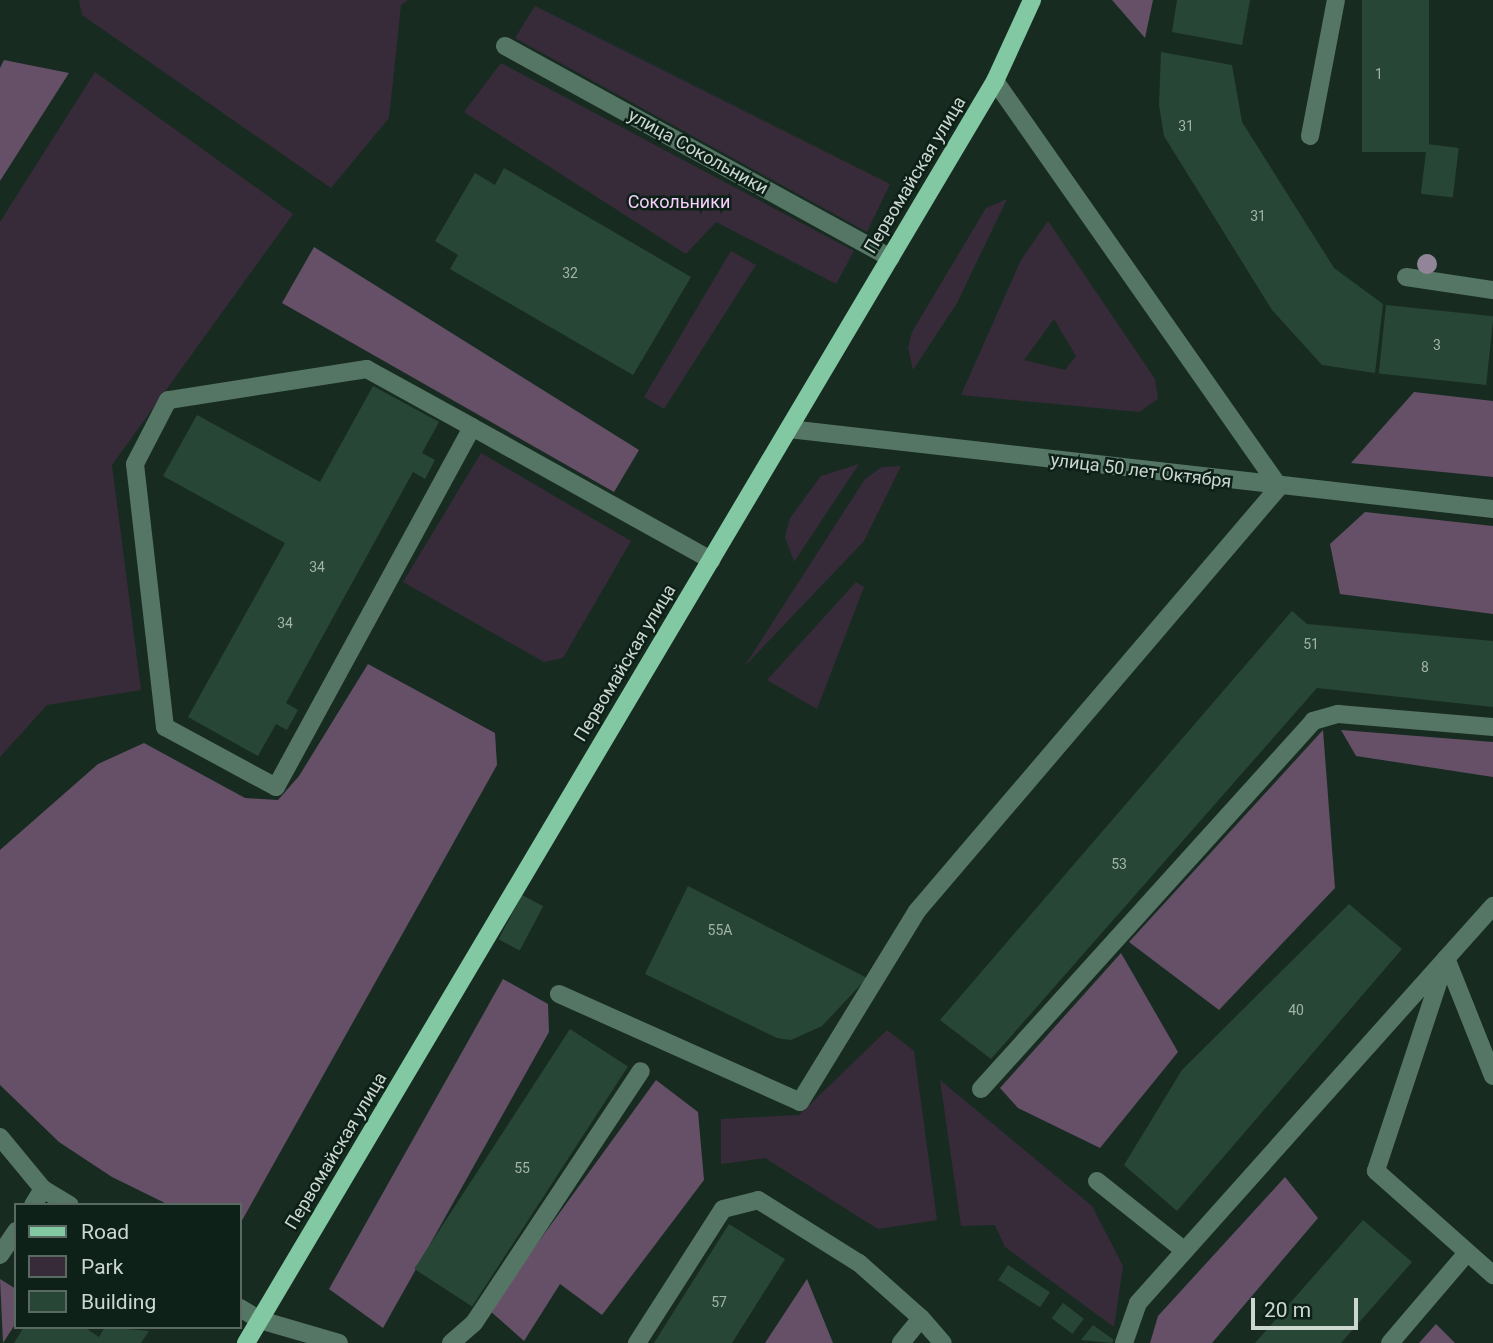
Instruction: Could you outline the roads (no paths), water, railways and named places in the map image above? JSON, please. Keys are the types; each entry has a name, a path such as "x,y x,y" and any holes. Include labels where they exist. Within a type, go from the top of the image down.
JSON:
{"main road":[{"name":"Первомайская улица","path":"246,1343 996,81 1032,0"}],"street":[{"path":"1310,136 1336,0"},
{"name":"улица Сокольники","path":"505,46 890,258"},
{"path":"559,994 800,1102 917,911 1279,487 996,81"},
{"path":"1406,277 1493,290"},
{"path":"472,427 276,787 165,727 135,464 167,400 367,369 472,427 711,560"},
{"name":"улица 50 лет Октября","path":"789,429 1279,487 1493,509"},
{"path":"981,1089 1313,721 1338,714 1493,727"},
{"path":"1124,1343 1138,1303 1493,906"},
{"path":"1446,958 1493,1076"},
{"path":"1446,958 1376,1171 1493,1275"},
{"path":"451,1343 474,1323 641,1071"},
{"path":"0,1137 43,1189 67,1203"},
{"path":"1097,1181 1185,1251"},
{"path":"34,1203 43,1189"},
{"path":"637,1343 723,1209 758,1200 859,1263 921,1318 943,1343"},
{"path":"0,1255 14,1234"},
{"path":"1390,1343 1467,1253"},
{"path":"242,1309 260,1320 339,1343"},
{"path":"901,1343 921,1318"}],"park label":[{"name":"Сокольники","path":"679,202"}]}
